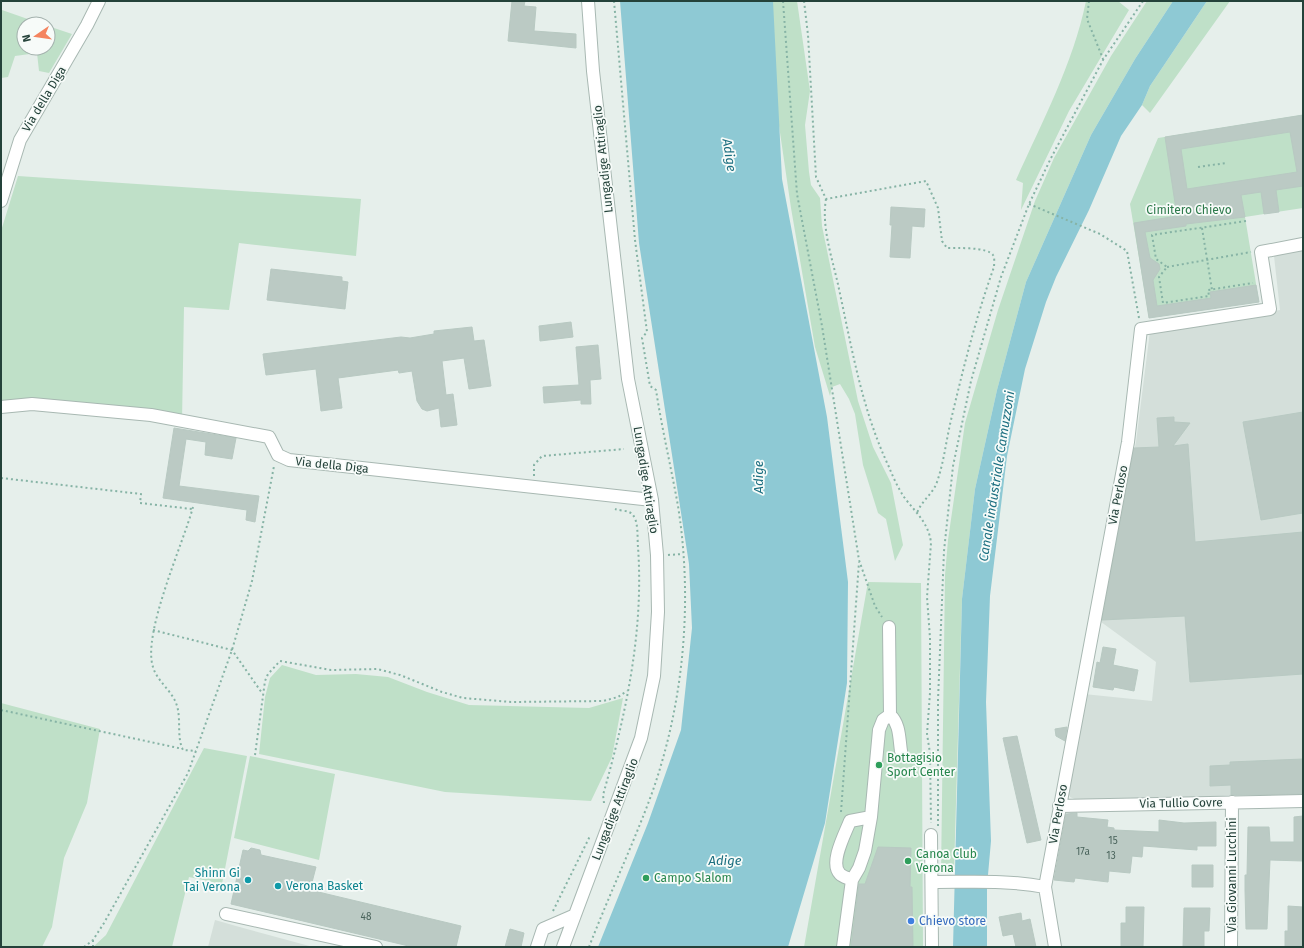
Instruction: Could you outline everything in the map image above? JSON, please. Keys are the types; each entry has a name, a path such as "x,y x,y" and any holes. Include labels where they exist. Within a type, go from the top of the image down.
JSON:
{"street":[{"name":"Via della Diga","path":"1,201 20,140 88,25 99,1"},
{"name":"Lungadige Attiraglio","path":"563,947 573,916 641,738 654,676 658,605 657,555 652,500 628,379 593,71 588,1"},
{"path":"1141,329 1270,309 1262,252 1303,244"},
{"name":"Via Perloso","path":"1055,947 1044,887 1128,442 1141,329"},
{"name":"Via della Diga","path":"1,407 32,404 151,415 269,437 278,455 289,460 652,500"},
{"path":"889,628 890,715 895,720 897,725 901,751"},
{"path":"843,947 852,880 859,868 865,851 871,817 879,730 883,720 890,715"},
{"name":"Via Tullio Covre","path":"1059,806 1303,801"},
{"name":"Via Giovanni Lucchini","path":"1231,947 1232,802"},
{"path":"852,880 840,874 835,864 838,852 850,821 871,817"},
{"path":"932,947 938,883 934,833"},
{"path":"938,883 994,882 1028,884 1044,887"},
{"path":"226,914 376,947"},
{"path":"537,947 543,929 573,916"}],"path":[{"path":"783,1 797,194 825,342 859,560 875,606"},
{"path":"804,1 808,35 816,177 826,199 824,211 828,239 861,392 873,432 889,468 903,496 926,524 931,543 926,597 930,638 930,693 927,734 930,753 934,833"},
{"path":"1089,1 1088,19 1103,60"},
{"path":"934,833 944,559 953,466 971,381 1001,276 1029,204 1051,158 1103,60 1143,1"},
{"path":"1198,167 1226,163"},
{"path":"826,199 926,181 938,208 942,241 947,248 987,250 993,254 994,268 975,326 950,421 941,469 936,484 924,499 917,512"},
{"path":"1029,204 1100,234 1127,251 1141,329"},
{"path":"1167,267 1156,259 1152,235 1246,221"},
{"path":"1202,228 1212,290"},
{"path":"1251,252 1167,267 1159,277 1163,303 1208,296 1208,290 1255,283"},
{"path":"533,487 534,465 542,456 624,449"},
{"path":"84,947 93,940 159,827 188,773 232,650 252,581 272,470 278,455"},
{"path":"1,478 141,494 140,503 192,508 153,630 150,652 153,668 176,702 180,726 179,743 183,750 196,751"},
{"path":"604,808 603,795 614,755 628,690 635,653 639,618 639,565 636,523 633,515 627,511 610,508 613,496"},
{"path":"841,813 859,560"},
{"path":"153,630 232,650 263,694"},
{"path":"255,755 263,694 268,674 280,661 331,670 377,669 400,675 442,692 464,698 511,702 603,701 618,697 628,690"},
{"path":"1,710 196,751"},
{"path":"553,912 594,829"},
{"path":"93,940 93,947"}],"shaded area":[{"path":"1303,250 1303,793 1079,801 1070,797 1066,787 1084,694 1152,701 1156,662 1097,619 1136,442 1150,331 1280,310 1274,256"},
{"path":"215,920 236,926 313,947 208,947"}],"green space":[{"path":"769,1 797,1 810,91 805,125 811,185 820,198 822,226 858,401 873,447 891,483 903,545 895,561 886,519 878,513 863,465 855,414 849,399 840,384 832,387 830,396 815,347 791,208 777,112"},
{"path":"1086,1 1118,1 1129,10 1069,111 1021,210 1023,183 1016,180 1065,70"},
{"path":"1147,1 1173,1 1135,59 1091,135 1026,282 997,390 975,489 962,599 954,871 941,874 945,575 948,540 965,423 998,310 1035,201 1054,158 1111,56"},
{"path":"1207,1 1230,1 1150,113 1142,105 1150,86"},
{"path":"2,10 19,16 16,16 16,56 8,77 1,78"},
{"path":"56,29 72,34 49,73 39,71 37,56 56,56"},
{"name":"Cimitero Chievo","path":"1302,115 1303,208 1245,217 1259,302 1149,318 1130,204 1158,138"},
{"path":"18,176 361,199 356,256 239,243 229,310 184,307 182,421 41,400 1,400 1,231"},
{"name":"Bottagisio Sport Center","path":"868,582 921,583 923,947 804,947"},
{"path":"282,665 316,675 356,674 388,677 427,692 469,705 589,708 623,698 612,757 591,801 445,792 259,754 265,697 270,678"},
{"path":"1,703 100,729 87,803 64,858 52,927 42,947 1,947"},
{"path":"204,748 247,756 222,884 189,877 172,947 93,947 106,935"},
{"path":"250,756 335,774 319,860 234,838"}],"water":[{"name":"Adige","path":"620,1 773,1 782,179 827,417 848,582 847,683 825,823 788,947 598,947 648,823 681,730 692,628 689,564 639,243"},
{"name":"Canale industriale Camuzzoni","path":"1173,1 1207,1 1150,86 1142,105 1121,136 1089,210 1056,277 1046,302 1025,369 1007,456 990,596 986,702 991,841 987,886 987,947 953,947 962,599 975,489 997,390 1026,282 1091,135 1135,59"}],"building":[{"path":"512,1 525,1 524,6 536,7 534,31 576,34 576,48 508,41"},
{"path":"1303,115 1303,186 1276,190 1279,212 1264,214 1261,192 1241,195 1245,217 1186,224 1186,226 1145,232 1150,258 1159,264 1160,269 1153,280 1157,306 1211,298 1210,292 1256,285 1259,302 1149,318 1134,223 1177,216 1165,137","holes":["1290,132 1297,172 1187,189 1181,149"]},
{"path":"891,207 925,209 924,227 912,226 910,258 890,257 892,225 890,225"},
{"path":"271,269 342,277 342,281 348,282 345,309 267,300"},
{"path":"571,322 573,337 540,341 539,326"},
{"path":"472,327 474,341 484,340 491,386 469,389 464,358 442,361 446,395 453,394 457,425 441,427 439,408 427,411 422,409 417,401 412,371 399,373 398,370 338,378 342,408 321,411 316,369 266,375 263,354 401,337 410,338 434,334 434,331"},
{"path":"598,345 601,379 590,380 591,404 581,404 581,400 544,403 543,387 579,385 576,347"},
{"path":"1303,412 1303,513 1261,520 1243,422"},
{"path":"1174,417 1174,422 1190,423 1173,446 1188,444 1195,542 1303,532 1303,674 1190,682 1185,616 1102,620 1134,448 1159,447 1157,418"},
{"path":"174,428 236,438 232,459 205,455 206,442 186,439 179,486 259,496 255,522 246,520 247,510 163,498"},
{"path":"1103,647 1116,649 1113,665 1138,670 1134,691 1114,687 1113,690 1093,687 1097,662 1100,663"},
{"path":"1067,727 1065,741 1056,736 1055,729"},
{"path":"1017,736 1041,840 1027,843 1003,738"},
{"path":"1303,759 1303,794 1231,795 1231,785 1210,786 1210,766 1230,765 1230,762"},
{"path":"1077,813 1077,817 1108,820 1107,827 1114,828 1114,830 1159,832 1159,820 1184,823 1216,822 1216,846 1197,846 1197,850 1143,846 1142,857 1132,856 1130,873 1109,871 1108,882 1075,878 1074,882 1054,880 1066,814"},
{"path":"1303,816 1303,861 1270,860 1267,929 1246,929 1245,875 1247,875 1248,827 1269,827 1270,842 1294,842 1294,817"},
{"path":"878,847 911,848 910,887 912,887 913,947 851,947 859,884 865,884"},
{"path":"251,848 260,850 261,855 316,867 310,890 461,926 456,947 413,947 231,904 243,850 248,851"},
{"path":"1192,865 1213,865 1213,887 1192,887"},
{"path":"1288,906 1303,907 1303,947 1285,947 1285,931 1288,931"},
{"path":"1126,907 1144,907 1143,947 1121,947 1121,923 1126,923"},
{"path":"1184,908 1210,908 1209,931 1204,931 1204,947 1183,947"},
{"path":"1021,913 1022,921 1030,919 1036,947 1016,947 1013,934 1003,936 999,917"},
{"path":"510,929 524,933 521,947 505,947"}],"place":[{"name":"Bottagisio Sport Center","path":"879,765"},
{"name":"Canoa Club Verona","path":"908,861"},
{"name":"Campo Slalom","path":"646,878"},
{"name":"Shinn Gi Tai Verona","path":"248,880"},
{"name":"Verona Basket","path":"278,886"},
{"name":"Chievo store","path":"911,921"}]}
